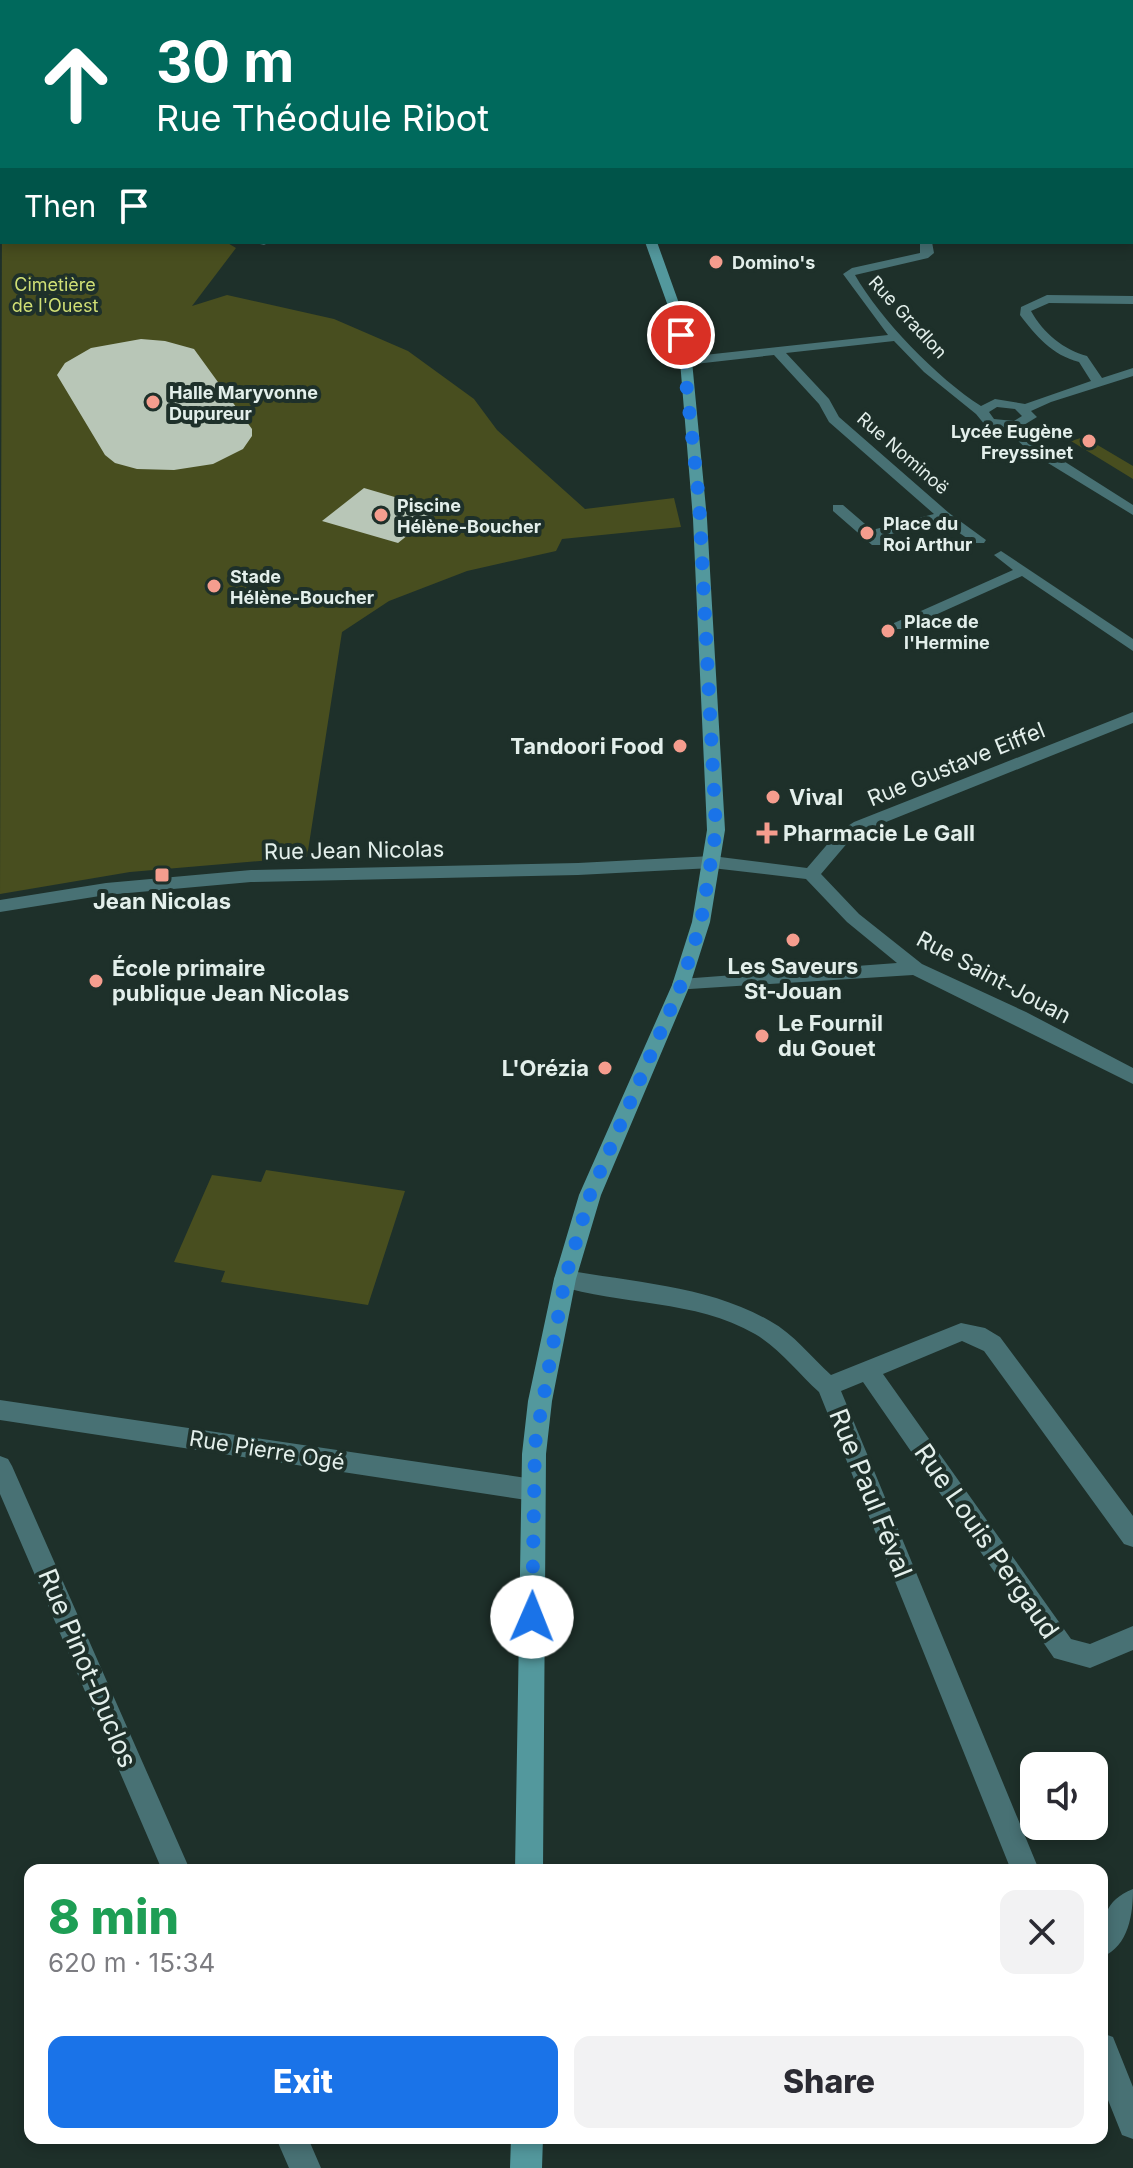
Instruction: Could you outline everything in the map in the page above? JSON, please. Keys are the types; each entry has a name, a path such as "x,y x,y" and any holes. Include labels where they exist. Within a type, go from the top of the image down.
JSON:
{"main road":[{"path":"529,1864 533,1490 540,1401 565,1279 590,1195 681,985 701,922 712,862 716,792 699,500 686,361 679,320 652,244"},
{"path":"526,2168 527,2144"}],"street":[{"name":"Rue Gradlon","path":"926,244 928,253 924,256 849,274 856,291 965,403 981,411 990,422 1009,426 1035,449 1133,511"},
{"path":"1099,383 1083,359 1064,354 1042,334 1025,310 1047,299 1133,300"},
{"path":"686,361 899,337"},
{"name":"Rue Nominoë","path":"778,352 824,402 834,419 944,516 979,540"},
{"path":"1025,409 1133,372"},
{"path":"981,411 995,403 1013,404 1030,414 1028,421 1009,426"},
{"path":"838,508 873,538 944,516"},
{"path":"1001,555 1133,646"},
{"path":"899,626 1024,570"},
{"name":"Rue Gustave Eiffel","path":"811,874 843,837 860,826 1133,717"},
{"path":"712,862 811,874"},
{"name":"Rue Jean Nicolas","path":"0,906 106,889 251,876 578,869 712,862"},
{"name":"Rue Saint-Jouan","path":"811,874 853,918 915,968 1019,1017 1133,1077"},
{"path":"681,985 915,968"},
{"name":"Rue Paul Féval","path":"565,1279 736,1315 764,1328 828,1386 1023,1864"},
{"path":"828,1386 961,1332 977,1335 992,1344 1133,1536"},
{"name":"Rue Louis Pergaud","path":"868,1370 1063,1649 1090,1656 1133,1638"},
{"name":"Rue Pierre Ogé","path":"0,1410 533,1490"},
{"name":"Rue Pinot-Duclos","path":"0,1466 173,1864"},
{"path":"1108,1933 1122,1911 1133,1903"},
{"path":"1108,2063 1133,2124"},
{"path":"295,2144 305,2168"}],"green space":[{"name":"Stade Hélène-Boucher","path":"2,244 229,244 236,248 192,306 227,295 334,319 408,351 474,399 497,430 585,509 674,498 681,527 562,539 556,551 467,571 389,601 342,632 307,857 130,872 0,894"},
{"path":"1084,437 1133,466 1133,479 1071,441"},
{"path":"266,1170 405,1191 368,1305 221,1282 225,1271 174,1262 212,1175 261,1182"}],"building":[{"name":"Halle Maryvonne Dupureur","path":"141,339 165,341 194,349 252,429 252,436 243,449 213,464 174,470 137,469 115,463 105,455 57,375 65,363 91,348"},
{"name":"Piscine Hélène-Boucher","path":"364,488 439,510 398,543 322,521"}],"place":[{"name":"Domino's","path":"716,262"},
{"name":"Halle Maryvonne Dupureur","path":"153,402"},
{"name":"Lycée Eugène Freyssinet","path":"1089,441"},
{"name":"Piscine Hélène-Boucher","path":"381,515"},
{"name":"Place du Roi Arthur","path":"867,533"},
{"name":"Stade Hélène-Boucher","path":"214,586"},
{"name":"Place de l'Hermine","path":"888,631"},
{"name":"Tandoori Food","path":"680,746"},
{"name":"Vival","path":"773,797"},
{"name":"Pharmacie Le Gall","path":"767,833"},
{"name":"Jean Nicolas","path":"162,875"},
{"name":"Les Saveurs St-Jouan","path":"793,940"},
{"name":"École primaire publique Jean Nicolas","path":"96,981"},
{"name":"Le Fournil du Gouet","path":"762,1036"},
{"name":"L'Orézia","path":"605,1068"}],"route":[{"path":"532,1617 535,1444 540,1401 565,1279 590,1195 681,985 701,922 716,830 699,500 681,335"}],"park label":[{"name":"Cimetière de l'Ouest","path":"55,294"}]}
